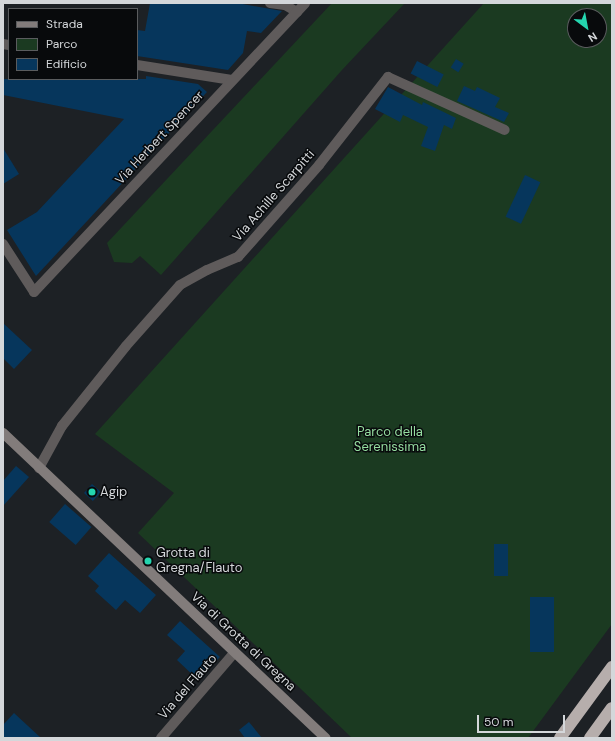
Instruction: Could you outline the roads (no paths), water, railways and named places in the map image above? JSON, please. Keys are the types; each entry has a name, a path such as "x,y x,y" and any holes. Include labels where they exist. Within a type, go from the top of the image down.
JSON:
{"highway":[{"path":"560,738 612,667"},
{"path":"590,738 612,708"}],"street":[{"path":"270,3 302,6"},
{"name":"Via Herbert Spencer","path":"3,244 34,292 302,6"},
{"path":"138,65 232,80"},
{"name":"Via Achille Scarpitti","path":"39,468 62,426 126,346 180,285 207,270 238,257 319,165 388,77 505,130"},
{"name":"Via di Grotta di Gregna","path":"3,433 326,738"},
{"name":"Via del Flauto","path":"161,738 235,652"}],"place":[{"name":"Agip","path":"92,492"},
{"name":"Grotta di Gregna/Flauto","path":"148,561"}],"park label":[{"name":"Parco della Serenissima","path":"390,440"}]}
